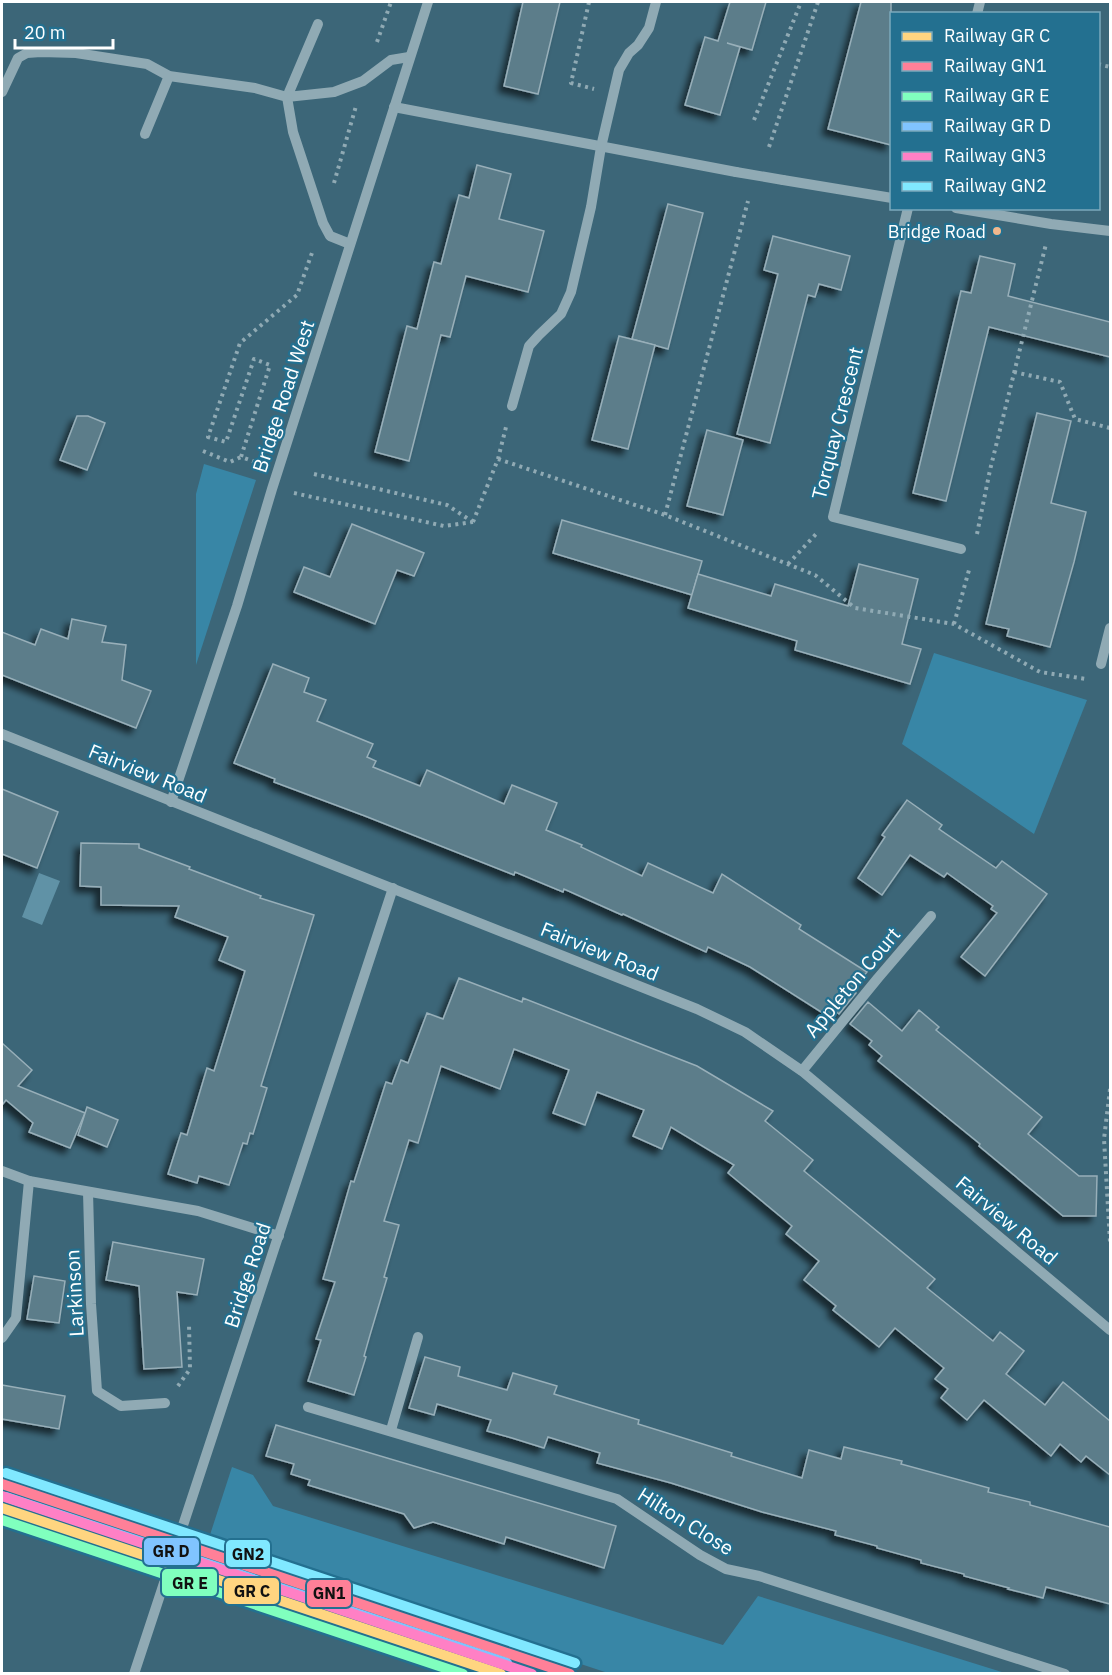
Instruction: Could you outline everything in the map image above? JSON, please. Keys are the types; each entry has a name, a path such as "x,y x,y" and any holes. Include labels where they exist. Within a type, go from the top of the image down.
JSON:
{"street":[{"name":"Bridge Road West","path":"171,802 234,615 428,2"},
{"path":"512,406 529,346 538,334 561,314 571,292 591,207 601,147 620,69 629,53 638,45 649,28 656,2"},
{"path":"318,24 287,96 293,132 323,223 330,236 351,244"},
{"path":"2,92 18,58 27,53 76,53 114,58 147,64 169,76 255,88 287,96 334,92 363,81 391,60 409,57"},
{"path":"145,134 169,76"},
{"path":"394,107 736,172 890,198"},
{"name":"Torquay Crescent","path":"908,210 833,517 961,549"},
{"path":"968,210 1110,231"},
{"path":"1101,664 1110,628"},
{"name":"Fairview Road","path":"2,734 697,1009 745,1032 802,1071 1110,1330"},
{"name":"Bridge Road","path":"134,1674 393,888"},
{"name":"Appleton Court","path":"802,1071 931,916"},
{"path":"2,1171 29,1181 198,1211 279,1236"},
{"path":"2,1338 16,1318 29,1181"},
{"name":"Larkinson","path":"88,1192 91,1304 98,1391 121,1406 165,1403"},
{"path":"391,1431 418,1337"},
{"name":"Hilton Close","path":"308,1407 617,1499 700,1555 726,1569 759,1576 1065,1674"}],"path":[{"path":"241,457 270,365 254,359 226,442 208,437 240,343 297,295 323,223 363,81 391,2"},
{"path":"589,2 571,83 614,95"},
{"path":"754,120 801,2"},
{"path":"769,147 818,2"},
{"path":"665,515 748,201"},
{"path":"954,624 1051,224"},
{"path":"1014,372 1060,382 1075,419 1110,428"},
{"path":"474,522 498,459 512,406"},
{"path":"203,452 230,462 241,457 255,462"},
{"path":"498,459 665,515 815,575 855,608 954,624 1040,672 1086,679"},
{"path":"314,474 447,505 474,522"},
{"path":"272,489 444,526 474,522"},
{"path":"788,564 833,517"},
{"path":"961,549 973,552"},
{"path":"1110,1089 1104,1139 1110,1242"},
{"path":"165,1403 190,1369 189,1325"}],"shaded area":[{"path":"204,464 256,480 196,665 196,494"},
{"path":"934,653 1087,700 1034,834 902,744"},
{"path":"39,873 60,881 42,925 22,917"},
{"path":"232,1467 253,1475 273,1506 723,1645 758,1596 1005,1673 608,1673 208,1541"}],"building":[{"path":"523,2 560,2 538,94 504,86"},
{"path":"730,2 766,2 752,50 727,43 740,47 720,115 685,105 705,37 718,41"},
{"path":"861,2 891,2 890,145 828,129"},
{"path":"477,165 511,174 499,219 544,231 528,292 466,276 450,337 441,335 409,461 375,452 407,326 417,329 434,262 441,264 459,195 469,198"},
{"path":"668,204 703,213 668,349 632,339"},
{"path":"773,236 850,256 841,290 819,284 815,297 808,295 770,443 737,434 778,274 764,270"},
{"path":"980,256 1015,264 1008,296 1110,322 1110,357 989,327 946,501 913,493 961,291 971,293"},
{"path":"619,336 655,345 628,449 592,440"},
{"path":"1037,413 1071,421 1051,503 1086,512 1050,647 1007,636 1009,629 986,624"},
{"path":"77,416 88,416 105,423 87,470 60,460"},
{"path":"707,430 743,440 723,515 687,506"},
{"path":"562,520 702,561 692,595 553,553"},
{"path":"352,524 424,553 414,576 397,570 375,624 294,592 304,567 330,577"},
{"path":"859,564 918,579 902,644 921,649 910,684 795,650 797,641 688,608 698,574 771,596 775,584 848,606"},
{"path":"72,619 106,626 102,642 126,645 122,680 151,691 136,728 2,675 2,632 35,645 41,629 68,639"},
{"path":"273,664 309,678 304,692 326,700 317,721 373,744 367,757 376,761 373,767 420,786 427,770 504,804 512,785 557,803 546,830 582,845 581,847 642,876 648,863 713,893 722,874 801,925 799,929 867,972 853,989 856,993 839,1014 835,1011 829,1017 750,967 708,947 706,952 564,889 563,892 515,872 514,875 274,782 275,779 234,763"},
{"path":"2,789 58,812 37,868 2,854"},
{"path":"907,800 942,825 939,829 996,868 1002,861 1047,894 985,976 961,957 997,913 991,909 993,906 947,873 944,877 910,855 882,895 858,878 885,837 882,835"},
{"path":"81,843 139,844 139,848 261,896 260,898 314,915 261,1086 267,1088 253,1134 250,1133 247,1144 243,1143 229,1185 199,1176 197,1183 168,1174 181,1133 187,1135 207,1068 214,1071 245,971 219,960 228,937 175,917 179,906 101,905 101,887 80,886"},
{"path":"459,978 522,1002 523,998 697,1066 773,1111 765,1121 813,1160 804,1171 935,1279 927,1288 993,1341 1000,1332 1024,1351 1006,1374 1045,1405 1063,1382 1110,1421 1110,1475 1086,1456 1081,1462 1060,1444 1051,1456 984,1400 967,1420 941,1398 948,1389 935,1379 944,1368 895,1328 879,1347 833,1310 836,1306 804,1280 819,1261 786,1234 792,1226 728,1173 734,1165 671,1127 662,1149 633,1136 644,1110 597,1092 585,1125 553,1113 569,1070 514,1049 500,1089 441,1066 418,1143 409,1140 384,1221 399,1225 384,1277 387,1278 354,1395 308,1381 321,1340 316,1339 335,1282 323,1279 351,1181 354,1182 386,1082 392,1084 401,1060 408,1063 427,1013 443,1019"},
{"path":"868,1002 902,1031 919,1010 939,1027 936,1030 1042,1117 1028,1134 1079,1176 1097,1176 1096,1216 1063,1216 979,1146 980,1144 878,1061 882,1056 869,1045 872,1041 850,1024"},
{"path":"2,1043 32,1070 18,1086 85,1113 70,1148 29,1132 33,1123 6,1100 2,1105"},
{"path":"87,1107 118,1120 107,1147 78,1135"},
{"path":"113,1242 204,1259 197,1295 177,1292 182,1367 144,1369 139,1286 106,1280"},
{"path":"34,1276 65,1281 59,1323 27,1319"},
{"path":"425,1357 460,1367 458,1376 507,1390 513,1373 557,1386 554,1394 639,1420 638,1424 732,1453 731,1456 802,1478 809,1450 841,1459 844,1447 902,1461 901,1464 989,1488 988,1492 1030,1502 1030,1505 1110,1527 1110,1604 1046,1587 1043,1598 1008,1589 921,1563 921,1560 877,1548 877,1546 835,1535 836,1531 762,1512 671,1483 597,1463 600,1453 548,1437 544,1448 487,1431 491,1420 437,1404 434,1415 409,1408"},
{"path":"2,1385 65,1396 59,1429 2,1419"},
{"path":"276,1425 616,1526 604,1568 506,1537 504,1544 433,1522 414,1528 404,1514 308,1485 310,1480 291,1474 294,1464 266,1456"}],"transit line":[{"path":"6,1497 507,1663"},
{"path":"2,1508 501,1674"},
{"path":"2,1520 463,1674"}],"rail line":[{"name":"GN2","path":"6,1473 575,1663"},
{"name":"GN1","path":"2,1484 570,1674"},
{"name":"GN3","path":"2,1496 532,1674"}],"place":[{"name":"Bridge Road","path":"997,231"}]}
